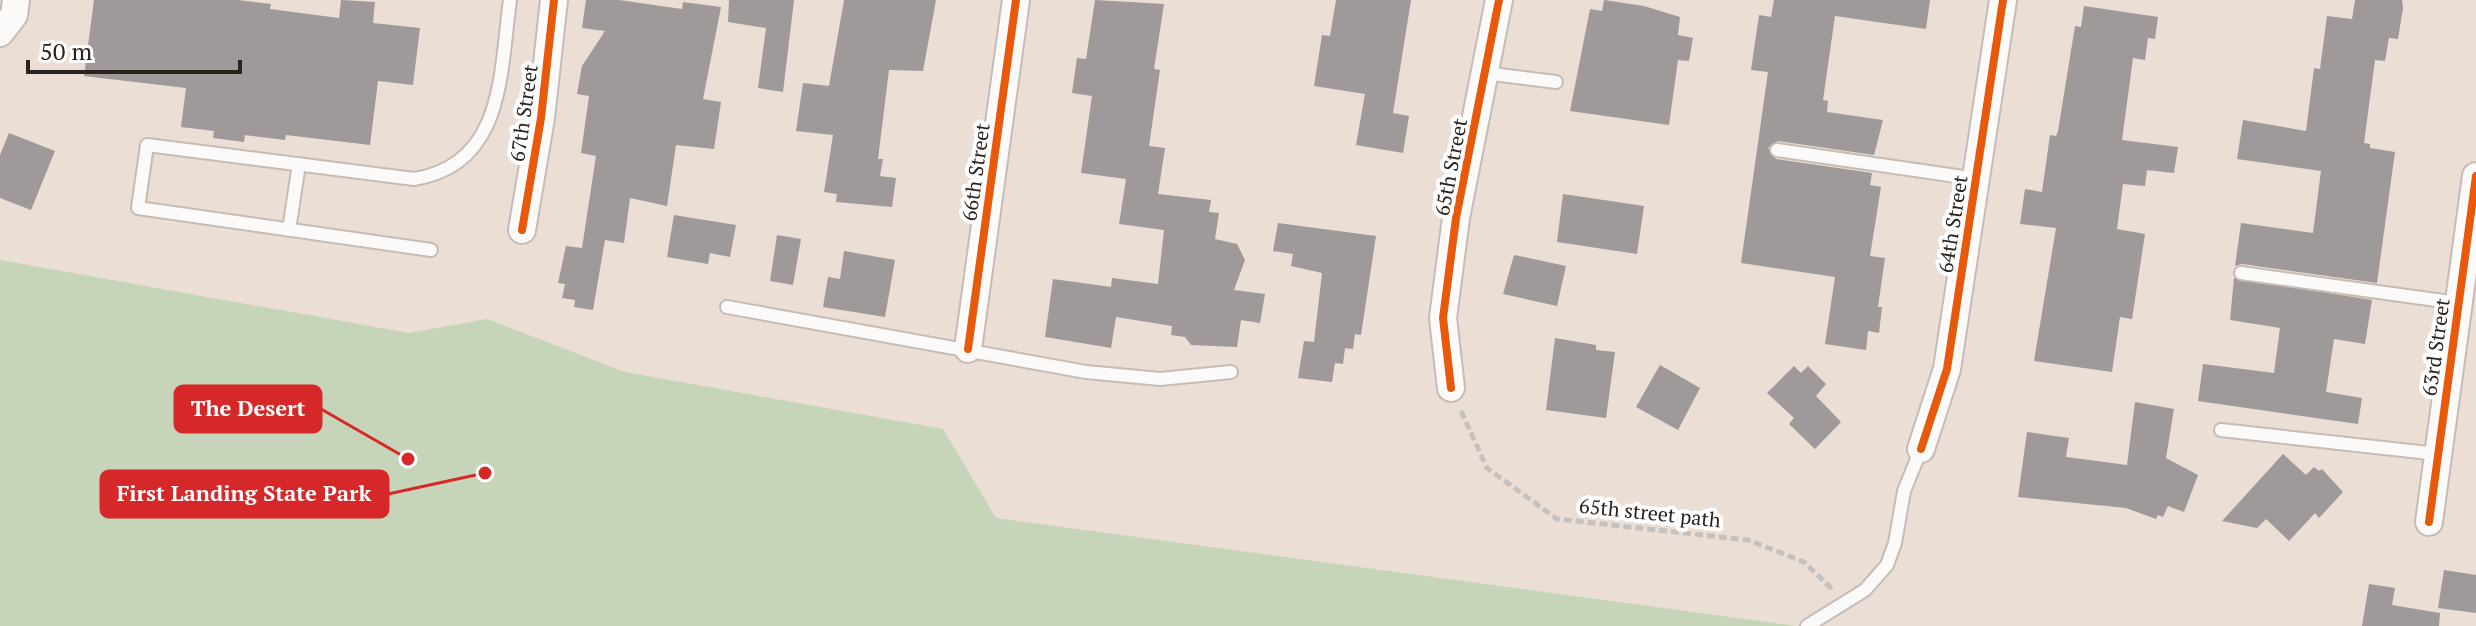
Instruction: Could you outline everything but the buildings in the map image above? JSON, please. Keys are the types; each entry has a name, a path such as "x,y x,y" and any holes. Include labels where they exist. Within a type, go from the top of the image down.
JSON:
{"street":[{"name":"67th Street","path":"522,230 541,118 554,0"},
{"name":"66th Street","path":"968,349 1016,0"},
{"name":"65th Street","path":"1451,388 1443,318 1456,218 1499,0"},
{"name":"64th Street","path":"1921,449 1947,369 2003,0"},
{"name":"63rd Street","path":"2429,522 2476,176"}],"lane":[{"path":"431,250 138,208 147,145 414,179 448,169 471,152 485,132 494,109 510,0"},
{"path":"1485,73 1556,82"},
{"path":"1777,150 1977,179"},
{"path":"289,230 299,164"},
{"path":"2241,273 2458,303"},
{"path":"727,307 1086,372 1199,377 1231,372"},
{"path":"2221,430 2438,454"},
{"path":"1807,626 1873,584 1887,565 1895,543 1904,491 1921,449"}],"green space":[{"path":"0,260 409,333 487,319 625,372 943,429 996,518 1796,626 0,626"}],"cycle path":[{"path":"522,230 541,118 554,0"},
{"path":"968,349 1016,0"},
{"path":"1451,388 1443,318 1456,218 1499,0"},
{"path":"1921,449 1947,369 2003,0"},
{"path":"2429,522 2476,176"}],"place":[{"name":"The Desert","path":"408,459"},
{"name":"First Landing State Park","path":"485,473"}]}
